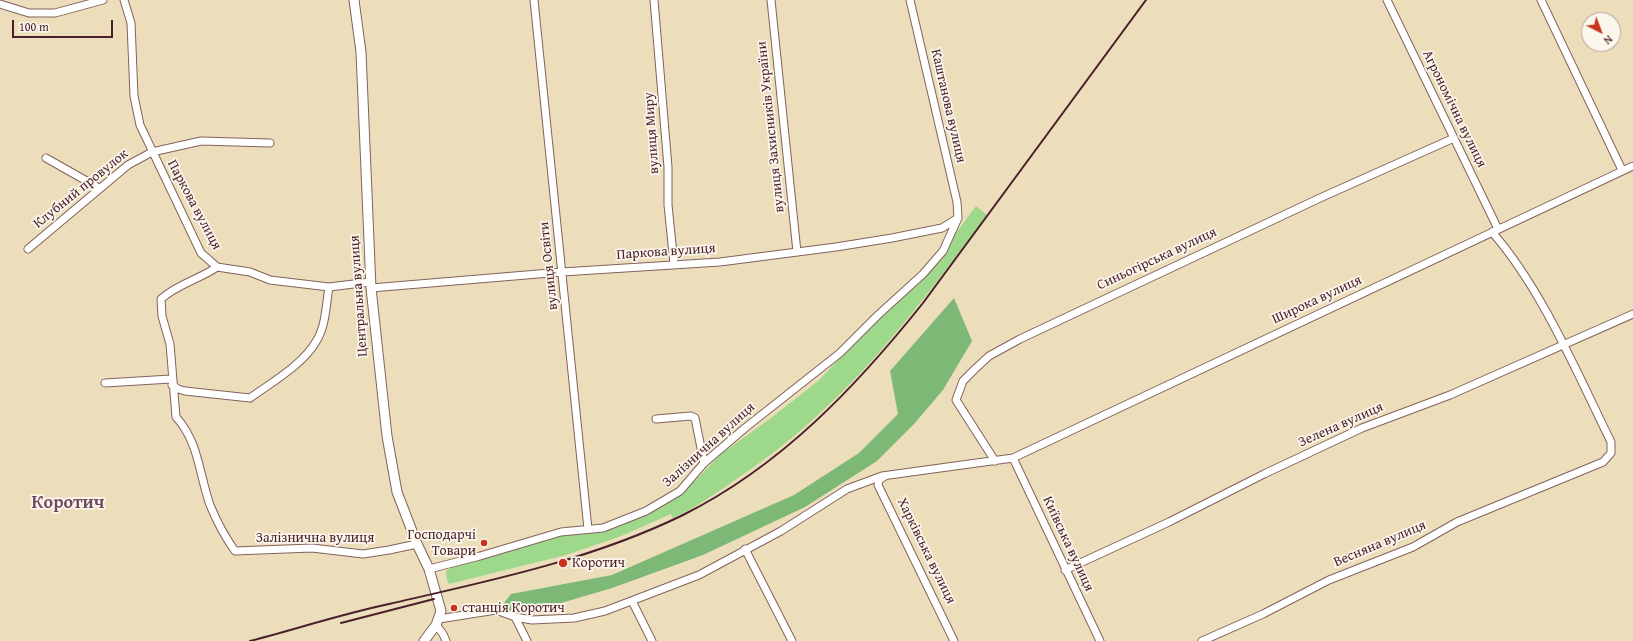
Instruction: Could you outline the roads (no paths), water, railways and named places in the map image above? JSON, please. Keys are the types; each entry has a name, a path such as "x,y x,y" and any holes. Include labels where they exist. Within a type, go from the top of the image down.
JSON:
{"street":[{"path":"0,4 29,13 55,13 103,0"},
{"name":"Паркова вулиця","path":"124,0 131,23 134,96 140,125 201,253 217,267 250,272 270,280 329,287 371,286 720,262 836,247 942,228 958,218"},
{"name":"Центральна вулиця","path":"354,0 361,52 371,286 387,436 397,492 434,583 441,610 437,622"},
{"name":"вулиця Освіти","path":"534,0 588,530"},
{"name":"вулиця Миру","path":"654,0 668,167 668,205 674,264"},
{"name":"вулиця Захисників України","path":"771,0 797,252"},
{"name":"Каштанова вулиця","path":"910,0 958,202 958,218"},
{"name":"Агрономічна вулиця","path":"1387,0 1454,138 1495,230 1520,267 1563,345 1611,442 1611,453"},
{"path":"1541,0 1622,170"},
{"name":"Синьогірська вулиця","path":"995,461 956,400 963,381 989,356 1020,339 1139,282 1454,138"},
{"name":"Клубний провулок","path":"28,249 98,188 128,165 152,152 201,141 270,143"},
{"path":"46,158 98,188"},
{"name":"Широка вулиця","path":"437,622 496,610 515,617 532,620 574,618 605,610 699,575 781,531 847,489 866,481 886,475 1013,458 1633,166"},
{"name":"Залізнична вулиця","path":"429,569 480,556 561,532 588,530 611,526 662,503 680,491 704,463 745,428 840,353 922,274 943,251 958,218"},
{"path":"217,267 206,275 168,292 161,298 162,316 170,344 172,382 178,389 250,398 285,373 312,347 322,327 329,287"},
{"name":"Зелена вулиця","path":"1065,570 1169,522 1264,474 1362,428 1450,395 1633,314"},
{"path":"105,383 172,382"},
{"name":"Залізнична вулиця","path":"172,382 176,417 184,426 194,443 210,504 220,527 235,551 312,548 363,554 417,544"},
{"path":"656,419 691,416 695,418 704,463"},
{"name":"Весняна вулиця","path":"1202,641 1263,614 1329,580 1414,547 1458,522 1603,462 1611,453"},
{"name":"Київська вулиця","path":"1013,458 1100,641"},
{"name":"Харківська вулиця","path":"886,475 879,480 878,485 954,641"},
{"path":"745,550 792,641"},
{"path":"632,601 652,641"},
{"path":"515,617 527,641"},
{"path":"424,641 437,622"},
{"path":"437,622 446,641"}],"railway":[{"path":"250,641 354,612 502,578 612,545 683,515 719,495 752,473 784,449 815,422 871,365 923,303 1146,0"},
{"path":"341,623 434,599"}],"place":[{"name":"Господарчі Товари","path":"484,543"},
{"name":"Коротич","path":"563,563"},
{"name":"станція Коротич","path":"454,608"}],"district":[{"name":"Коротич","path":"68,503"}]}
